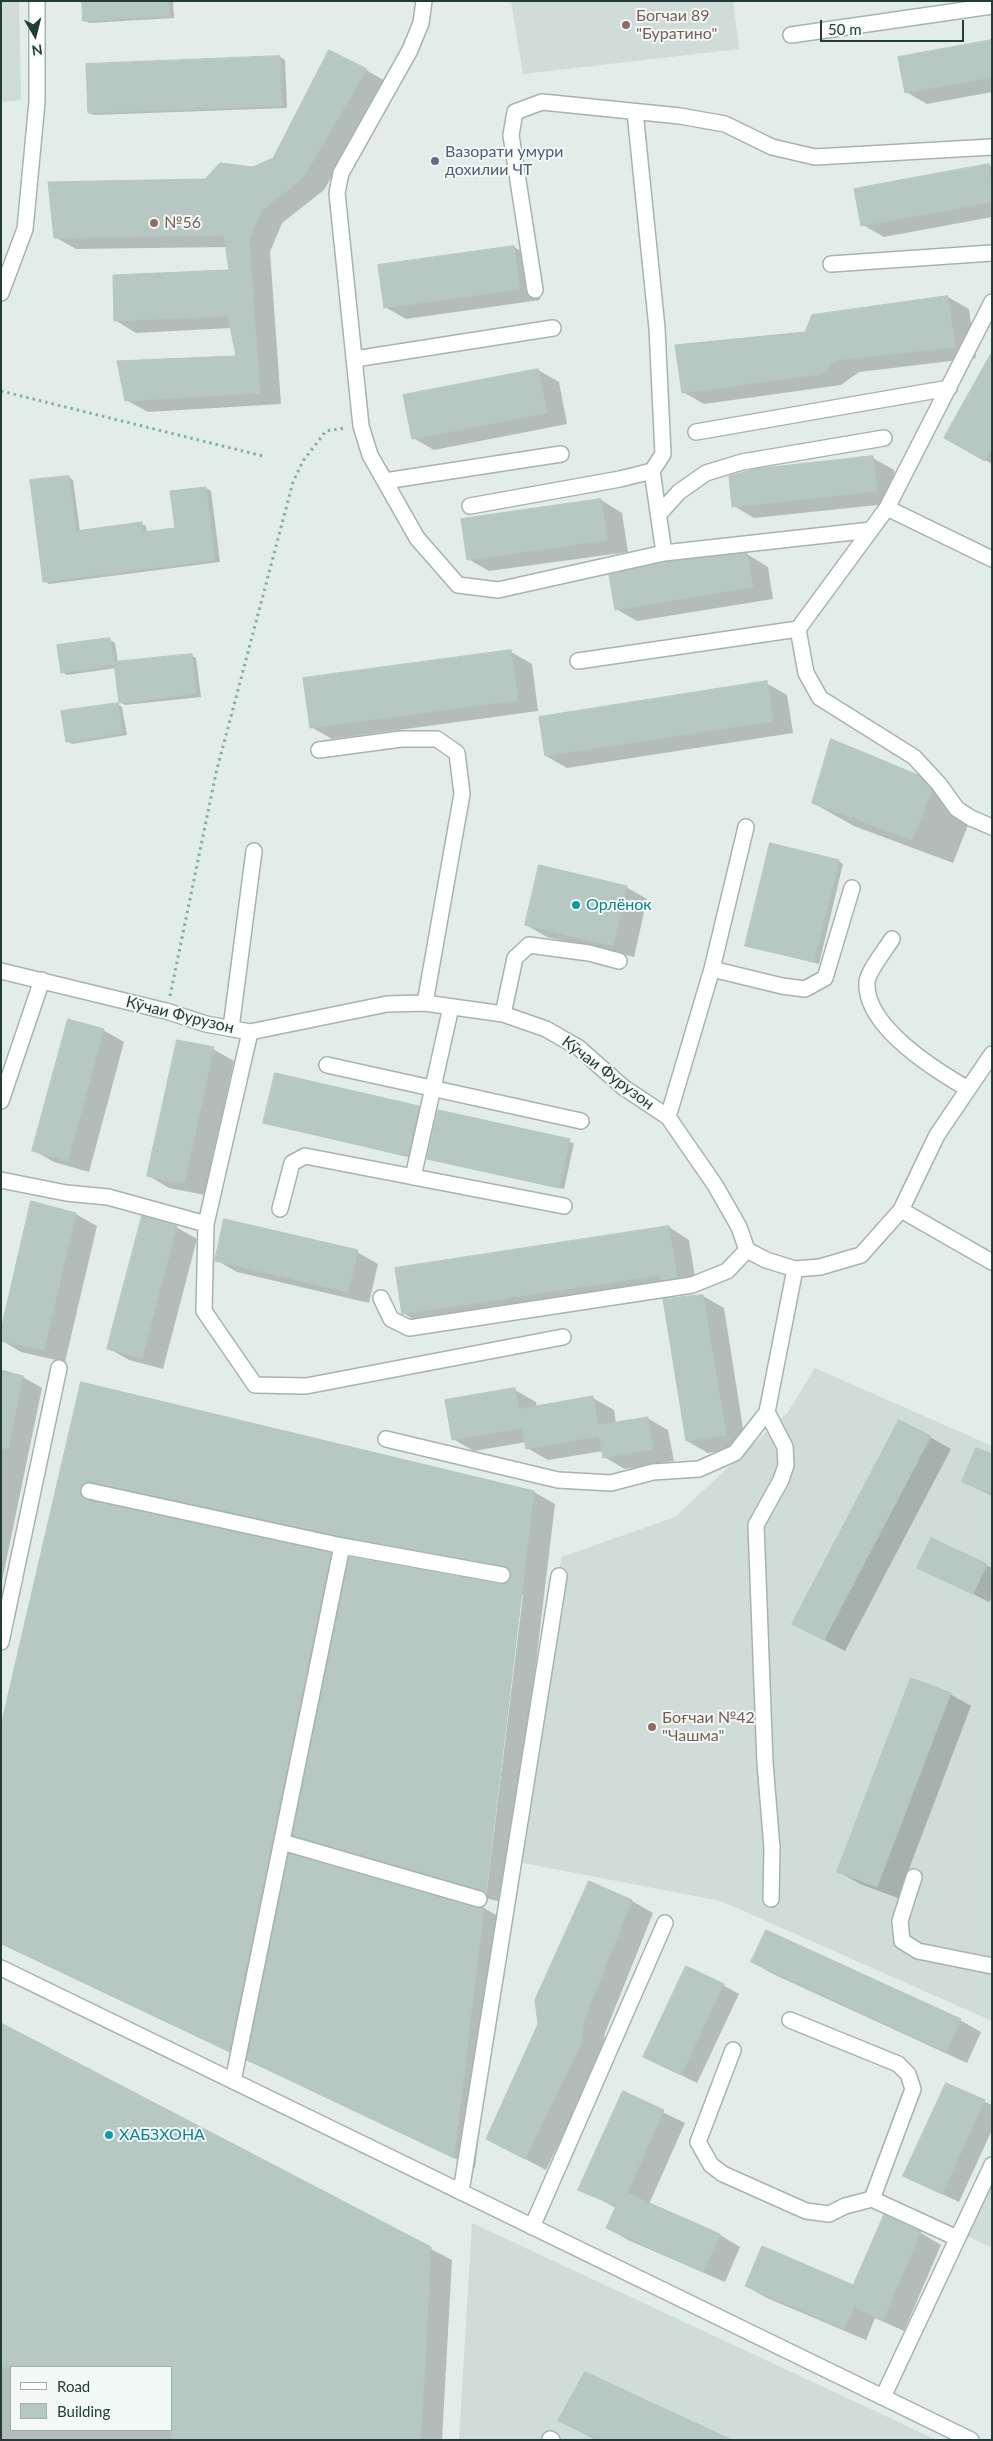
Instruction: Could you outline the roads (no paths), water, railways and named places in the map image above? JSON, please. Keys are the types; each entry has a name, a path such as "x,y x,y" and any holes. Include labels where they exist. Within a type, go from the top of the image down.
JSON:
{"street":[{"path":"1,293 25,229 38,102 37,1"},
{"path":"424,1 421,23 410,50 341,173 337,193 362,426 370,455 417,538 458,585 498,590 664,554 871,530"},
{"path":"791,35 992,6"},
{"path":"535,290 511,135 515,112 542,102 680,116 725,124 772,148 815,158 992,147"},
{"path":"635,112 657,328 663,454 652,471 664,554"},
{"path":"831,264 992,253"},
{"path":"578,661 798,629 887,508 992,302"},
{"path":"354,359 554,328"},
{"path":"696,432 949,388"},
{"path":"659,514 679,492 706,473 742,462 884,438"},
{"path":"385,481 561,454"},
{"path":"470,506 620,479 652,471"},
{"path":"887,508 992,559"},
{"path":"798,629 804,666 820,698 914,757 927,769 958,809 971,818 992,827"},
{"path":"319,750 401,739 437,739 457,753 462,794 425,1003"},
{"path":"668,1118 712,969 746,827"},
{"path":"232,1028 254,851"},
{"path":"712,969 782,986 805,988 825,978 852,888"},
{"path":"892,939 867,980 869,996 876,1015 910,1050 945,1076 968,1088"},
{"path":"503,1014 515,958 529,945 588,952 619,961"},
{"name":"Кӯчаи Фурузон","path":"1,971 166,1011 206,1024 250,1032 387,1004 425,1003 503,1014 546,1030 579,1048 623,1087 668,1118 715,1185 739,1227 747,1250"},
{"path":"1,1101 42,980"},
{"path":"412,1177 451,1007"},
{"path":"250,1032 206,1224 204,1311 255,1385 306,1386 563,1337"},
{"path":"381,1298 391,1319 409,1328 692,1285 727,1271 747,1250 766,1260 795,1269 820,1268 861,1255 901,1210 937,1135 992,1054"},
{"path":"327,1065 581,1121"},
{"path":"280,1208 292,1163 305,1156 564,1206"},
{"path":"1,1180 66,1193 108,1197 206,1224"},
{"path":"901,1210 992,1262"},
{"path":"386,1439 558,1480 611,1482 653,1472 699,1469 735,1453 767,1412 795,1269"},
{"path":"1,1642 59,1368"},
{"path":"767,1412 785,1448 786,1465 781,1480 756,1525 765,1762 772,1848 771,1899"},
{"path":"89,1491 342,1546 502,1575"},
{"path":"233,2081 342,1546"},
{"path":"462,2192 558,1576"},
{"path":"282,1842 479,1899"},
{"path":"914,1877 900,1921 902,1941 918,1951 992,1966"},
{"path":"532,2226 665,1923"},
{"path":"1,1968 971,2440"},
{"path":"790,2020 898,2064 908,2074 913,2090 872,2199"},
{"path":"733,2050 698,2142 711,2165 723,2174 806,2211 829,2214 845,2206 872,2199 957,2238"},
{"path":"883,2397 992,2165"}],"place":[{"name":"Богчаи 89 \"Буратино\"","path":"626,25"},
{"name":"Вазорати умури дохилии ЧТ","path":"435,161"},
{"name":"№56","path":"154,223"},
{"name":"Орлёнок","path":"576,905"},
{"name":"Боғчаи №42 \"Чашма\"","path":"652,1727"},
{"name":"ХАБЗХОНА","path":"109,2135"}]}
